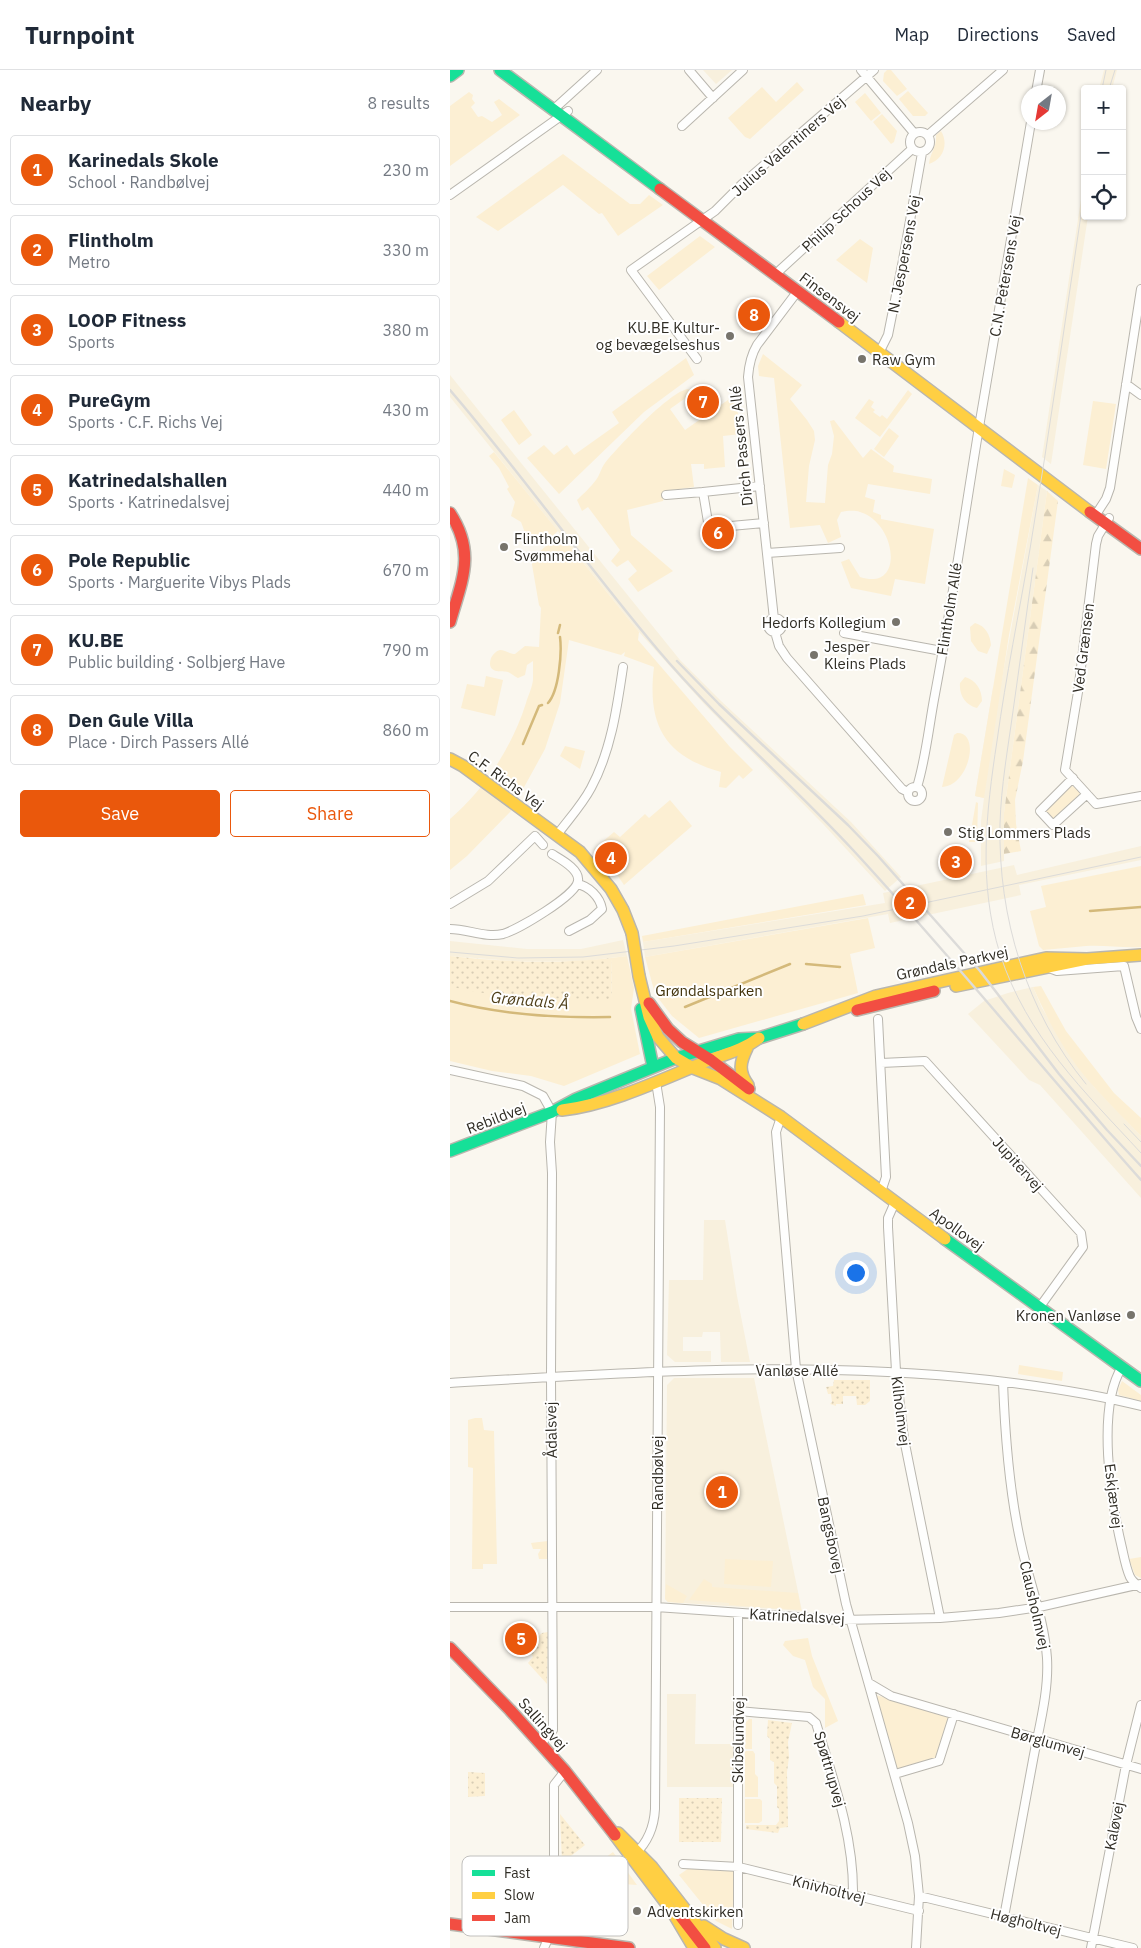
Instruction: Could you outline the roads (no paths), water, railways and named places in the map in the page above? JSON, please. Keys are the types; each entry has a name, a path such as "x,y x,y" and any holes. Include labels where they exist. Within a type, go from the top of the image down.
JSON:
{"street":[{"path":"450,76 458,70"},
{"name":"Finsensvej","path":"500,70 561,110"},
{"name":"Finsensvej","path":"512,70 561,110 704,219 1097,513 1141,542"},
{"path":"450,195 561,110 597,70"},
{"path":"689,70 713,98"},
{"path":"682,126 743,70"},
{"name":"Julius Valentiners Vej","path":"697,359 631,270 704,219 864,73 874,70"},
{"path":"928,135 1003,70"},
{"path":"1037,85 1040,70"},
{"path":"864,73 914,133"},
{"name":"C.N. Petersens Vej","path":"979,425 1030,130"},
{"path":"914,133 922,132 928,135"},
{"path":"914,133 910,141 912,149 922,152 930,146 928,135"},
{"name":"Philip Schous Vej","path":"780,270 912,149"},
{"name":"N. Jespersens Vej","path":"881,350 888,335 904,260 922,152"},
{"name":"Finsensvej","path":"704,219 780,270 799,289"},
{"name":"Dirch Passers Allé","path":"799,289 757,345 749,365 748,377 774,619 769,621 768,626 771,631 775,632 779,646 787,658 902,789 908,792"},
{"path":"1097,513 1106,499 1110,488 1141,289"},
{"path":"1126,384 1141,395"},
{"name":"Flintholm Allé","path":"917,788 942,651 979,425"},
{"path":"666,495 760,486"},
{"path":"703,492 709,528 764,523"},
{"path":"450,513 456,529 464,541 465,554 450,622"},
{"name":"Finsensvej","path":"1107,520 1141,549"},
{"name":"Ved Grænsen","path":"1107,520 1096,544 1078,692 1065,770 1096,804 1141,796"},
{"path":"767,553 840,548"},
{"path":"844,633 942,651"},
{"path":"556,835 590,790 599,771 616,718 622,667"},
{"name":"C.F. Richs Vej","path":"450,759 514,802 580,852 604,878 614,892 632,933 639,976 649,1016 658,1037 676,1058"},
{"path":"1073,778 1040,810 1054,825 1087,794"},
{"path":"912,788 917,788 922,795 918,801 913,802 909,799 908,792 912,788"},
{"name":"C.F. Richs Vej","path":"450,904 488,881 536,836 544,826"},
{"name":"C.F. Richs Vej","path":"536,836 544,845"},
{"path":"450,929 469,930 495,936 507,933 569,895 577,884 578,879 568,865 552,854"},
{"path":"569,931 590,920 602,909 601,902 590,889 577,884"},
{"name":"Grøndals Parkvej","path":"552,1112 576,1099 676,1058 739,1039 759,1038 828,1016 877,1006 914,991 1046,958 1087,959 1141,955"},
{"name":"Grøndals Parkvej","path":"914,991 1087,959"},
{"name":"Grøndals Parkvej","path":"1047,967 1057,971 1124,966 1136,1017 1141,1029"},
{"name":"C.F. Richs Vej","path":"644,995 668,1029 694,1052 711,1060"},
{"name":"C.F. Richs Vej","path":"644,995 641,1013 656,1082"},
{"path":"878,1019 886,1177 881,1192"},
{"name":"Grøndals Parkvej","path":"552,1112 579,1108 656,1082 747,1048 759,1038"},
{"name":"Apollovej","path":"747,1048 740,1066 741,1078 778,1115"},
{"name":"Apollovej","path":"676,1058 693,1068 721,1079 778,1115 1141,1381"},
{"name":"Apollovej","path":"711,1060 756,1093"},
{"name":"Jupitervej","path":"881,1063 925,1061 1081,1233 1083,1247 1039,1308"},
{"path":"450,1070 531,1088 543,1096 552,1112"},
{"name":"Randbølvej","path":"634,1854 650,1833 655,1809 660,1107 656,1082"},
{"name":"Ådalsvej","path":"541,1744 553,1730 552,1173 550,1142 552,1112"},
{"name":"Rebildvej","path":"450,1151 552,1112"},
{"name":"Bangsbovej","path":"778,1115 776,1132 796,1369 850,1618 895,1774 915,1856 919,1896 916,1948"},
{"name":"Kilholmvej","path":"895,1202 888,1218 896,1371 904,1439 940,1618"},
{"path":"1110,1398 1115,1377 1122,1367"},
{"name":"Vanløse Allé","path":"450,1383 658,1372 796,1369 896,1371 1003,1382 1110,1398 1141,1406"},
{"name":"Clausholmvej","path":"1003,1382 1010,1477 1021,1544 1039,1607 1047,1660 1046,1685 1004,1917"},
{"name":"Eskjærvej","path":"1110,1398 1108,1434 1110,1486 1116,1524 1131,1579 1140,1586"},
{"name":"Katrinedalsvej","path":"450,1607 656,1607 841,1620 850,1618 940,1618 999,1613 1039,1607 1140,1586"},
{"name":"Skibelundvej","path":"738,1613 738,1925"},
{"name":"Sallingvej","path":"450,1650 541,1744 634,1854 694,1919 715,1948"},
{"name":"Børglumvej","path":"869,1683 891,1696 1141,1769"},
{"name":"Kaløvej","path":"1091,1948 1126,1765 1141,1705"},
{"name":"Spøttrupvej","path":"738,1711 809,1717 816,1723 846,1824 853,1879 853,1895"},
{"path":"895,1774 939,1762 954,1714"},
{"path":"553,1856 553,1791 554,1785 565,1771"},
{"name":"Sallingvej","path":"634,1854 694,1948"},
{"path":"683,1864 739,1867"},
{"name":"Knivholtvej","path":"739,1867 919,1911"},
{"name":"Høgholtvej","path":"919,1896 1133,1948"},
{"path":"662,1898 686,1921 705,1948"},
{"path":"694,1919 716,1935 744,1948"},
{"path":"540,1936 629,1948"},
{"path":"544,1948 548,1937"}],"waterway":[{"path":"558,633 560,625"},
{"path":"548,703 555,690 557,681 561,652 560,637"},
{"path":"523,744 539,706 542,705"},
{"name":"Grøndals Å","path":"1090,911 1141,907"},
{"name":"Grøndals Å","path":"685,1007 790,964"},
{"name":"Grøndals Å","path":"806,964 840,967"},
{"name":"Grøndals Å","path":"450,1001 489,1010 529,1015 610,1017"}],"tram line":[{"path":"1103,85 1106,70"},
{"path":"1110,85 1115,70"},
{"path":"1081,215 1030,549 1004,693 993,768 987,821 986,874 993,927 1000,954 1011,984 1025,1011 1041,1037 1078,1085 1141,1153"},
{"path":"1033,568 1002,796 1000,824 1004,894 1020,961 1032,994 1047,1026 1065,1056 1086,1084"},
{"path":"450,952 518,958 583,957 674,946 863,916 1141,857"},
{"path":"1124,1124 1141,1142"}],"railway":[{"path":"450,390 658,650 729,727 853,850 926,931 1141,1180"},
{"path":"677,661 719,704 848,825 878,856 980,971 1059,1074 1141,1166"}],"place":[{"name":"Den Gule Villa","path":"754,315"},
{"name":"KU.BE Kultur- og bevægelseshus","path":"730,336"},
{"name":"Raw Gym","path":"862,359"},
{"name":"KU.BE","path":"703,402"},
{"name":"Pole Republic","path":"718,533"},
{"name":"Flintholm Svømmehal","path":"504,547"},
{"name":"Hedorfs Kollegium","path":"896,622"},
{"name":"Jesper Kleins Plads","path":"814,655"},
{"name":"Stig Lommers Plads","path":"948,832"},
{"name":"PureGym","path":"611,858"},
{"name":"LOOP Fitness","path":"956,862"},
{"name":"Flintholm","path":"910,903"},
{"name":"Kronen Vanløse","path":"1131,1315"},
{"name":"Karinedals Skole","path":"722,1492"},
{"name":"Katrinedalshallen","path":"521,1639"},
{"name":"Adventskirken","path":"637,1911"}],"park label":[{"name":"Grøndalsparken","path":"709,990"}]}
